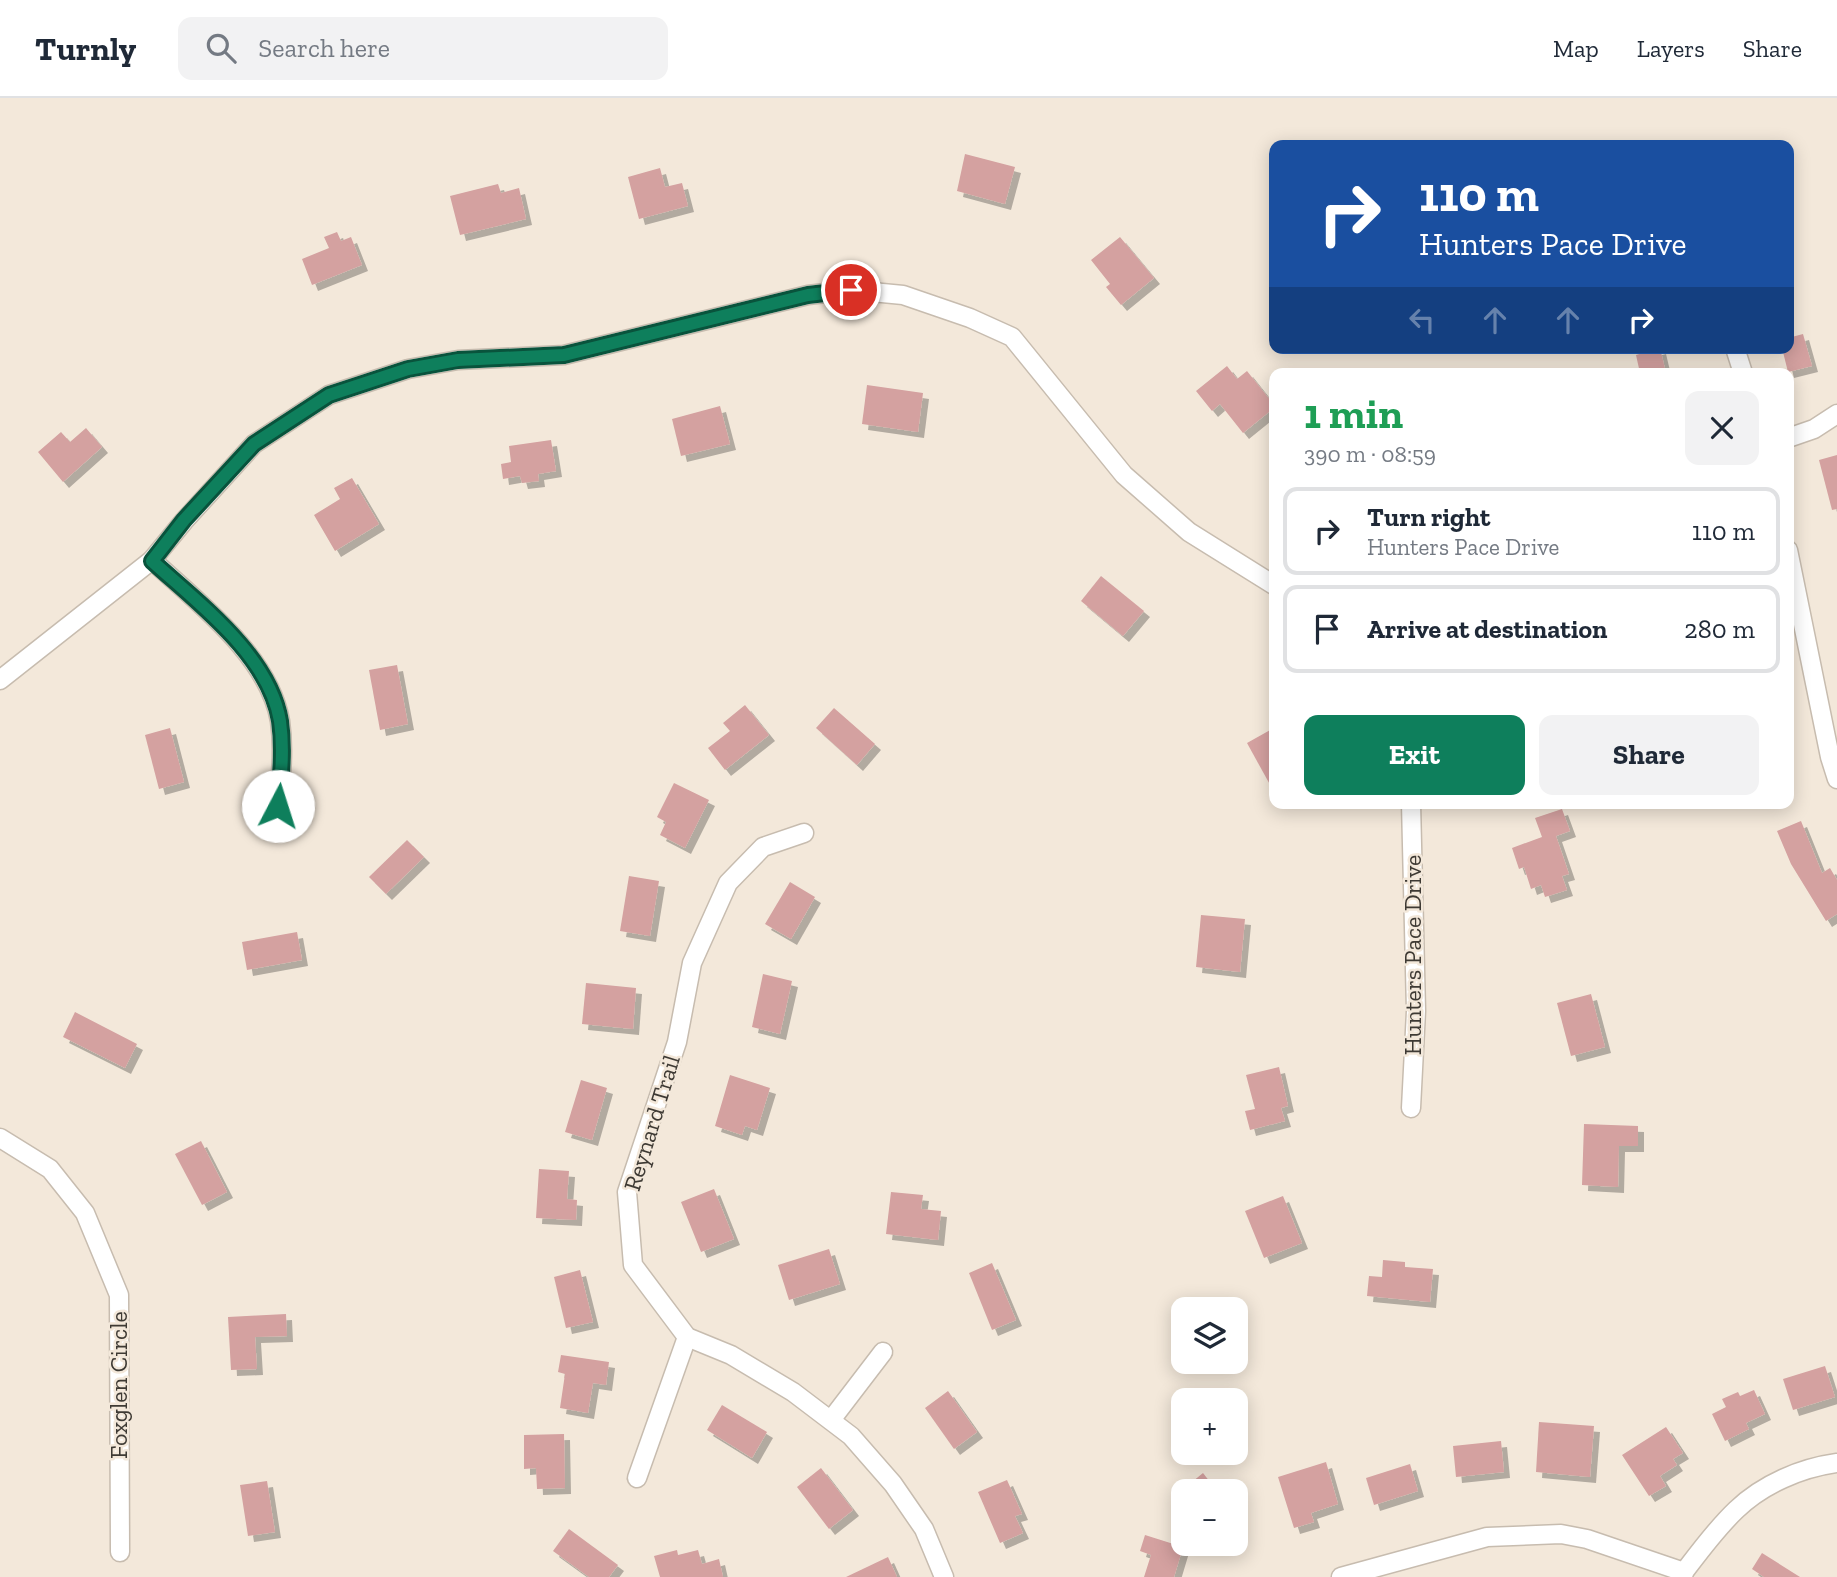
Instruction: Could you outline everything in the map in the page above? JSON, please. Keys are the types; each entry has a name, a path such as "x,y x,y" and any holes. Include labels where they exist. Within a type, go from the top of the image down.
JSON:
{"street":[{"path":"0,680 152,561 184,520 254,444 329,395 408,369 458,360 564,355 808,295 851,290 903,295 970,318 1012,337 1124,475 1189,532 1269,582"},
{"path":"1794,436 1814,429 1837,414"},
{"path":"152,561 219,622 258,667 273,694 280,721 282,759 278,806"},
{"path":"1794,580 1830,757 1837,779"},
{"name":"Hunters Pace Drive","path":"1411,809 1416,1011 1411,1108"},
{"name":"Reynard Trail","path":"687,1337 633,1265 627,1192 677,1042 692,963 729,883 763,847 804,833"},
{"name":"Foxglen Circle","path":"0,1138 50,1169 85,1213 119,1295 120,1552"},
{"path":"637,1478 687,1337 731,1355 793,1392 851,1436 893,1484 924,1529 944,1577"},
{"path":"831,1420 883,1352"},
{"path":"1342,1577 1487,1537 1561,1534 1587,1539 1684,1574 1736,1509 1758,1493 1807,1469 1837,1463"}],"building":[{"path":"965,154 1015,167 1005,204 957,191"},
{"path":"660,168 665,187 682,183 688,206 639,219 628,177"},
{"path":"498,184 501,193 519,188 526,219 460,235 450,196"},
{"path":"337,232 341,241 351,237 362,265 312,285 302,259 329,248 324,237"},
{"path":"1120,237 1154,278 1121,305 1106,287 1110,284 1091,260"},
{"path":"1803,334 1812,366 1794,370 1794,368 1787,368 1784,354 1794,354 1794,336"},
{"path":"1661,354 1665,368 1639,368 1636,355"},
{"path":"1227,366 1237,379 1247,371 1269,399 1269,412 1243,433 1220,404 1212,411 1196,391"},
{"path":"867,385 923,393 918,432 862,424"},
{"path":"720,406 730,444 681,456 672,419"},
{"path":"86,428 102,447 63,482 38,452 61,432 70,442"},
{"path":"551,440 556,471 538,474 539,481 522,483 520,476 503,479 501,464 511,462 509,446"},
{"path":"1837,455 1837,509 1832,510 1819,460"},
{"path":"352,478 379,524 335,551 314,515 340,499 334,488"},
{"path":"1101,576 1144,611 1123,636 1081,601"},
{"path":"397,665 408,724 380,730 369,670"},
{"path":"745,705 769,735 725,770 708,748 730,731 723,723"},
{"path":"834,708 875,744 857,765 816,728"},
{"path":"170,728 184,782 159,789 145,735"},
{"path":"1269,731 1269,783 1247,743"},
{"path":"674,783 709,800 685,848 660,835 666,822 657,817"},
{"path":"1562,809 1570,831 1556,836 1569,874 1562,876 1567,890 1545,897 1541,885 1531,889 1524,867 1519,869 1512,848 1542,837 1535,818"},
{"path":"1801,821 1822,873 1830,868 1837,880 1837,914 1826,921 1791,864 1777,831"},
{"path":"407,840 424,857 386,894 369,877"},
{"path":"629,876 659,881 650,936 620,931"},
{"path":"790,882 815,897 791,939 765,924"},
{"path":"1201,915 1245,919 1240,972 1196,967"},
{"path":"297,932 302,960 247,970 242,942"},
{"path":"763,974 792,981 780,1034 752,1027"},
{"path":"586,983 636,988 633,1029 582,1024"},
{"path":"1591,994 1605,1047 1571,1056 1557,1003"},
{"path":"75,1012 137,1044 125,1068 63,1037"},
{"path":"1279,1067 1288,1106 1281,1108 1285,1121 1250,1130 1245,1111 1255,1109 1246,1075"},
{"path":"730,1075 770,1088 757,1130 745,1126 742,1135 715,1126"},
{"path":"581,1080 607,1088 592,1140 565,1132"},
{"path":"1584,1124 1638,1126 1638,1146 1619,1146 1618,1187 1582,1185"},
{"path":"201,1141 227,1192 202,1205 175,1154"},
{"path":"539,1169 569,1171 567,1199 577,1200 576,1220 536,1218"},
{"path":"714,1189 734,1239 701,1252 681,1202"},
{"path":"891,1192 923,1195 921,1209 941,1211 938,1240 886,1234"},
{"path":"1283,1196 1302,1243 1264,1258 1245,1211"},
{"path":"829,1249 840,1284 789,1300 778,1265"},
{"path":"1383,1260 1405,1262 1405,1267 1433,1269 1430,1302 1367,1296 1369,1276 1382,1277"},
{"path":"992,1263 1016,1320 992,1330 969,1273"},
{"path":"580,1270 593,1322 566,1328 554,1277"},
{"path":"286,1314 287,1336 255,1337 257,1369 231,1370 228,1317"},
{"path":"561,1355 609,1362 606,1385 593,1383 588,1413 560,1408 565,1374 558,1372"},
{"path":"1825,1366 1835,1397 1793,1410 1783,1379"},
{"path":"1754,1390 1765,1414 1746,1423 1749,1429 1725,1441 1712,1414 1726,1407 1722,1399 1738,1392 1740,1396"},
{"path":"948,1391 977,1432 954,1449 925,1408"},
{"path":"722,1405 767,1432 752,1458 707,1430"},
{"path":"1539,1422 1594,1426 1590,1477 1536,1472"},
{"path":"1666,1427 1683,1453 1673,1459 1677,1465 1660,1476 1666,1486 1649,1496 1622,1455"},
{"path":"564,1434 565,1488 537,1489 536,1468 524,1469 524,1435"},
{"path":"1501,1441 1504,1472 1456,1477 1453,1446"},
{"path":"1326,1462 1338,1504 1311,1513 1314,1522 1294,1528 1278,1477"},
{"path":"1410,1464 1418,1491 1374,1505 1366,1478"},
{"path":"821,1468 853,1510 829,1529 797,1487"},
{"path":"1203,1473 1208,1479 1196,1479"},
{"path":"1007,1480 1022,1514 1015,1516 1023,1533 1000,1543 978,1492"},
{"path":"267,1481 275,1532 248,1536 240,1485"},
{"path":"569,1529 618,1565 609,1577 589,1577 553,1551"},
{"path":"1145,1535 1171,1543 1171,1556 1180,1556 1174,1577 1144,1577 1151,1555 1140,1551"},
{"path":"677,1550 678,1555 698,1550 702,1564 719,1559 723,1577 660,1577 654,1556"},
{"path":"1762,1553 1800,1577 1764,1577 1752,1569"},
{"path":"888,1557 897,1577 846,1577"}],"route":[{"path":"278,806 282,759 280,721 273,694 266,680 219,622 152,561 184,520 254,444 329,395 408,369 458,360 564,355 808,295 851,290"}]}
